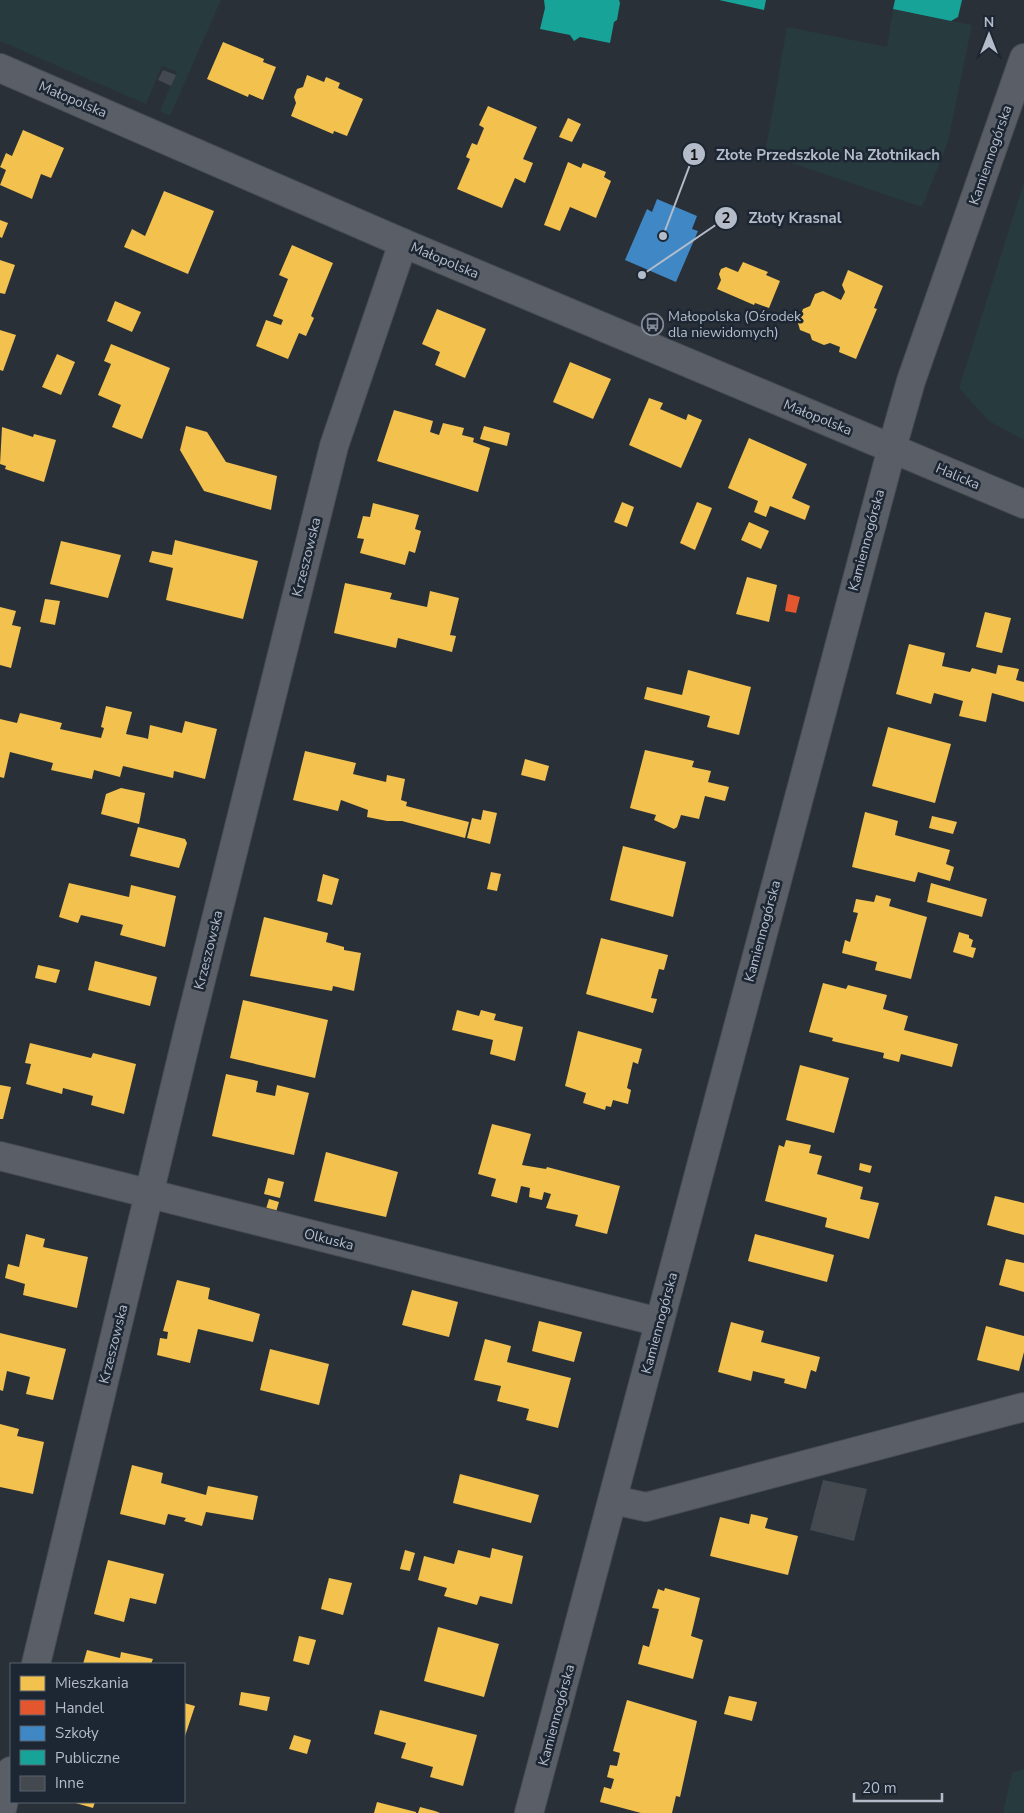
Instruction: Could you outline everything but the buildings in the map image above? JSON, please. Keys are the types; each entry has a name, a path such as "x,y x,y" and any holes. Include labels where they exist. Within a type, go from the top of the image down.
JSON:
{"street":[{"name":"Kamiennogórska","path":"530,1813 892,448 914,371 1024,58"},
{"name":"Małopolska","path":"0,68 403,243 892,448"},
{"name":"Krzeszowska","path":"36,1663 334,446 403,243"},
{"name":"Halicka","path":"892,448 1024,504"},
{"name":"Olkuska","path":"0,1156 659,1322"},
{"path":"613,1500 646,1507 1024,1407"},
{"path":"1,1813 10,1775"}],"green space":[{"path":"0,0 221,0 170,116 160,111 177,72 162,66 146,104 0,41"},
{"path":"893,9 972,25 948,142 922,207 765,154 787,27 887,47"},
{"path":"1024,182 1024,440 989,421 959,388"},
{"path":"1024,1769 1024,1813 1003,1813 1012,1773"}],"place":[{"name":"Złote Przedszkole Na Złotnikach","path":"663,236"},
{"name":"Złoty Krasnal","path":"642,275"},
{"name":"Małopolska (Ośrodek dla niewidomych)","path":"652,324"}]}
